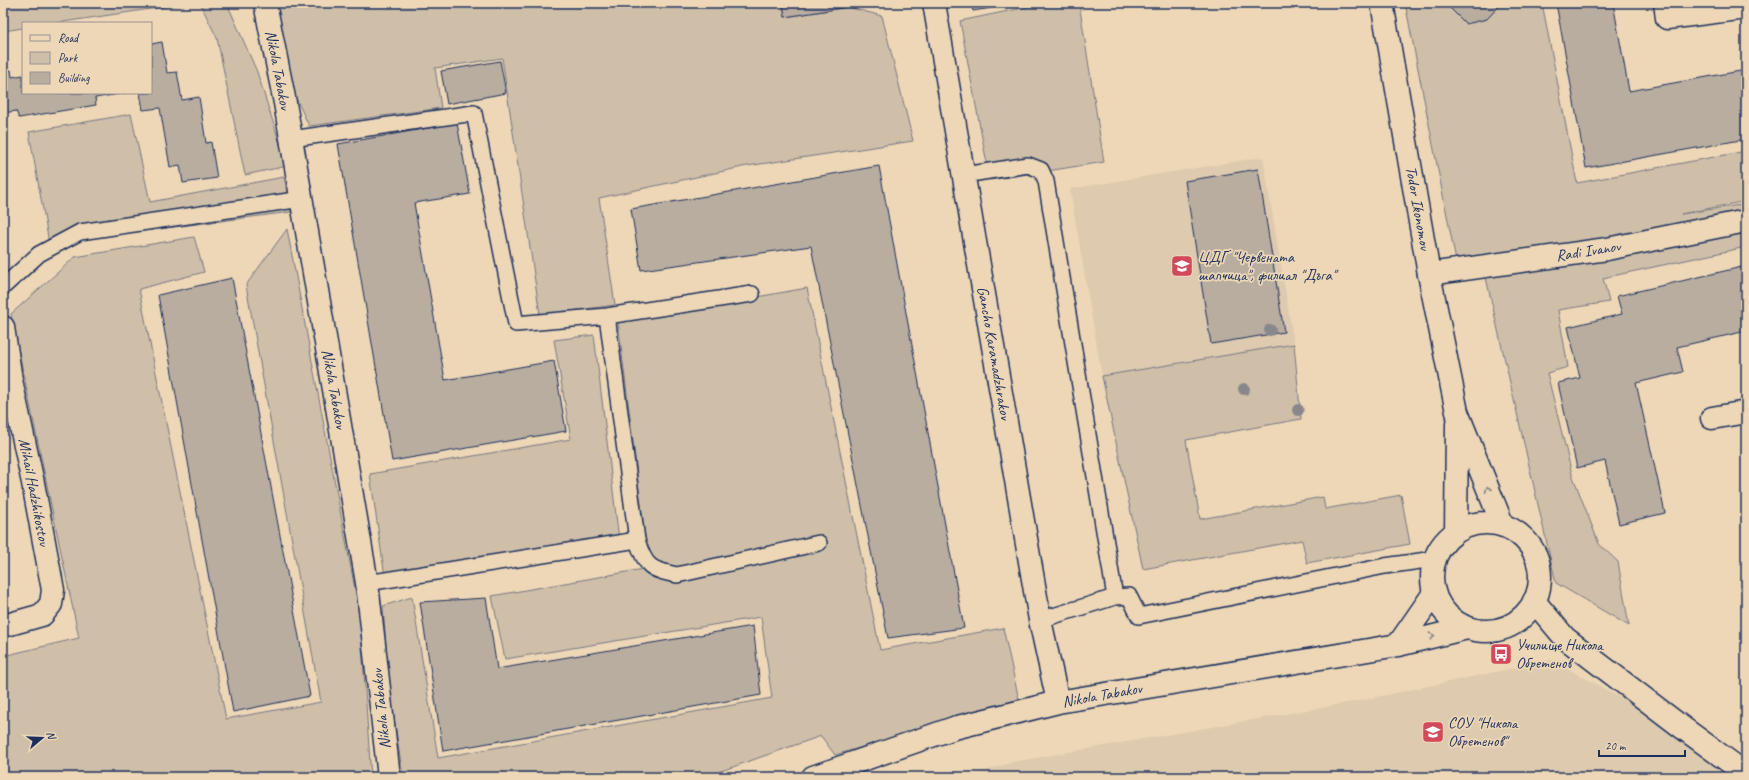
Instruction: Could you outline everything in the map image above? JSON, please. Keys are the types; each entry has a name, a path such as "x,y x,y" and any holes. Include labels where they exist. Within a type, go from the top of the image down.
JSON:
{"street":[{"name":"Nikola Tabakov","path":"265,3 286,103 368,583 389,777"},
{"name":"Gancho Karamadzhrakov","path":"934,3 1040,620 1058,702"},
{"name":"Todor Ikonomov","path":"1382,3 1429,274 1457,412"},
{"path":"1665,3 1667,18 1746,8"},
{"name":"Radi Ivanov","path":"1429,274 1607,249 1746,221"},
{"name":"Mihail Hadzhikostov","path":"3,327 11,380 33,483 53,590 51,604 42,615 3,626"},
{"path":"1457,412 1503,526"},
{"path":"1456,532 1457,412"},
{"path":"1712,418 1746,412"},
{"path":"1492,523 1503,526 1519,534 1528,543 1537,559 1540,578 1538,592 1530,609 1515,623 1497,630 1485,631 1466,628 1450,618 1443,610 1434,593 1432,575 1434,560 1442,545 1456,532 1473,524 1492,523"},
{"path":"1398,645 1434,593"},
{"path":"1534,601 1565,638 1746,774"},
{"name":"Nikola Tabakov","path":"814,777 954,728 1058,702 1398,645 1466,628"}],"lane":[{"path":"291,139 474,113 516,324 608,316 752,294"},
{"path":"964,175 1028,164 1041,170 1046,181 1115,598"},
{"path":"3,287 39,254 80,232 302,199"},
{"path":"608,316 637,540 642,557 656,571 678,575 820,544"},
{"path":"368,583 637,540"},
{"path":"1040,620 1115,598 1129,596 1139,616 1385,566 1434,560"}],"shaded area":[{"name":"ЦДГ \"Червената шапчица\", филиал \"Дъга\"","path":"1263,157 1294,344 1102,376 1070,189"},
{"name":"СОУ \"Никола Обретенов\"","path":"1552,660 1746,767 1746,777 966,777 1013,762 1353,702"}],"green space":[{"path":"3,3 191,3 63,22 22,22 22,28 3,31"},
{"path":"200,3 227,3 257,72 287,166 245,175 217,38"},
{"path":"255,3 783,3 785,17 848,7 882,16 913,141 747,166 599,198 615,305 540,315 502,58 435,68 441,108 309,126 282,68"},
{"path":"1047,3 1079,3 1104,162 990,180 960,21"},
{"path":"1405,3 1542,3 1577,183 1746,151 1746,201 1681,214 1746,204 1746,247 1603,278 1609,302 1558,310 1568,367 1547,373 1572,474 1599,544 1618,562 1629,626 1556,583 1481,256 1456,261"},
{"path":"131,114 150,202 284,177 291,212 49,243 29,132"},
{"path":"287,229 360,616 371,777 3,777 3,656 79,638 11,314 75,257 194,237 204,272 139,289 226,719 321,702 246,285"},
{"path":"807,288 880,650 1003,628 1019,700 835,755 821,736 704,777 403,777 389,684 383,606 412,597 438,758 772,698 761,617 505,659 492,596 649,568 618,322"},
{"path":"594,335 619,540 385,577 370,474 571,439 554,340"},
{"path":"1294,344 1301,419 1186,440 1200,519 1323,497 1325,509 1401,495 1410,544 1307,563 1302,540 1143,569 1102,376"}],"building":[{"path":"783,3 848,3 848,7 785,17"},
{"path":"971,3 1022,3 973,11"},
{"path":"1449,3 1498,3 1499,6 1487,19 1466,24 1450,8"},
{"path":"1556,3 1613,3 1629,91 1746,70 1746,139 1586,168"},
{"path":"162,42 167,73 177,72 182,100 199,97 206,143 211,142 217,178 183,183 180,165 170,167 160,108 143,110 140,94 152,94 152,44"},
{"path":"500,61 506,93 447,104 441,71"},
{"path":"11,70 12,77 22,75 22,94 119,94 95,98 96,105 19,118 16,111 3,113 3,72"},
{"path":"457,123 470,194 414,203 445,380 554,361 566,431 392,461 338,144"},
{"path":"879,166 964,628 888,638 811,246 641,270 631,209"},
{"path":"1258,169 1284,332 1211,344 1185,181"},
{"path":"1746,266 1746,331 1677,347 1683,372 1636,383 1665,513 1619,524 1605,461 1577,468 1558,383 1580,378 1568,327 1622,314 1617,296"},
{"path":"232,278 310,696 233,712 158,295"},
{"path":"486,598 497,669 753,626 761,695 443,751 420,602"}],"place":[{"name":"ЦДГ \"Червената шапчица\", филиал \"Дъга\"","path":"1182,266"},
{"name":"Училище Никола Обретенов","path":"1501,654"},
{"name":"СОУ \"Никола Обретенов\"","path":"1433,732"}]}
